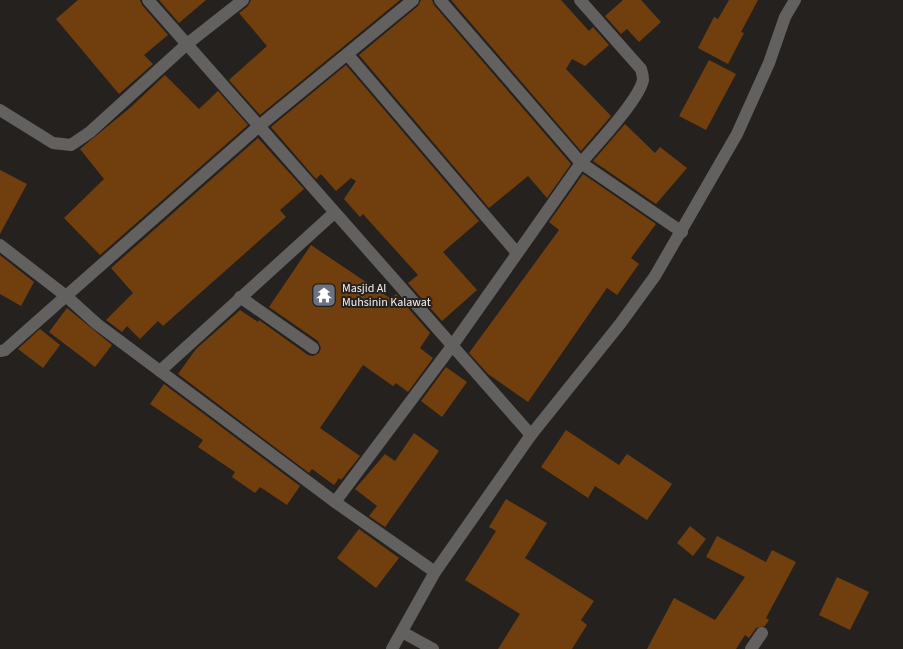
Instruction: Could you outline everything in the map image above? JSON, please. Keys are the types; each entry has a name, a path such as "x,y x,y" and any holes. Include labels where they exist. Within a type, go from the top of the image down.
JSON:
{"street":[{"path":"148,0 531,435"},
{"path":"0,110 53,143 71,145 90,132 187,44 243,0"},
{"path":"0,351 5,350 258,127 413,0"},
{"path":"440,0 581,163 682,232"},
{"path":"335,502 452,346 581,163 639,90 643,79 641,68 580,0"},
{"path":"392,649 435,572 531,435 620,324 655,276 737,134 769,63 785,17 796,0"},
{"path":"348,55 518,253"},
{"path":"160,371 334,213"},
{"path":"0,245 66,296 97,324 335,502 435,572"},
{"path":"240,297 313,348"},
{"path":"402,632 433,649"},
{"path":"751,649 762,633"}],"building":[{"path":"78,0 140,0 142,5 168,35 144,55 153,64 119,94 56,19"},
{"path":"159,0 206,0 179,23"},
{"path":"251,0 400,0 260,115 229,80 267,46 239,13 248,6"},
{"path":"421,0 432,0 434,5 571,164 547,198 528,176 489,208 359,55 418,6"},
{"path":"451,0 561,0 589,31 593,27 609,45 585,66 572,59 566,69 611,116 581,151"},
{"path":"623,0 641,0 661,22 639,42 627,29 621,34 605,16"},
{"path":"729,0 758,0 741,32 744,33 728,64 698,48 714,17 718,19"},
{"path":"709,60 736,74 706,130 679,116"},
{"path":"346,65 479,221 443,252 477,290 442,321 408,283 418,275 363,214 360,217 344,199 356,181 351,178 336,191 321,174 316,179 271,127"},
{"path":"165,75 199,109 218,91 248,125 100,255 64,218 104,179 80,149 131,107"},
{"path":"625,124 655,153 660,147 687,168 656,204 593,161"},
{"path":"258,138 304,189 280,210 286,217 163,326 158,321 140,339 127,326 122,332 106,320 133,293 111,268"},
{"path":"0,170 27,184 0,234"},
{"path":"583,174 656,224 631,258 639,264 617,295 607,288 528,402 488,374 469,353 559,230 549,222"},
{"path":"311,245 391,299 396,294 430,333 420,348 433,358 408,392 396,383 393,386 363,365 320,428 360,456 341,480 339,478 334,485 312,469 309,473 178,374 196,349 240,310 258,322 259,320 308,355 313,356 319,353 321,348 318,341 269,307"},
{"path":"0,255 34,282 21,306 0,294"},
{"path":"67,308 112,345 95,367 49,332"},
{"path":"40,329 60,345 43,368 18,349"},
{"path":"446,367 467,382 442,417 421,401"},
{"path":"164,384 300,486 287,505 260,487 255,493 232,477 235,472 198,447 203,440 150,404"},
{"path":"566,430 619,465 627,454 672,484 647,520 595,486 588,498 541,467"},
{"path":"414,433 439,451 385,527 369,516 377,506 355,489 385,454 395,461"},
{"path":"506,499 547,523 525,558 594,601 581,620 587,625 572,649 498,649 520,614 465,580 496,531 489,527"},
{"path":"690,526 706,539 693,556 677,543"},
{"path":"359,529 399,558 376,588 337,558"},
{"path":"717,536 766,562 772,550 796,562 766,618 769,620 765,626 756,628 749,638 745,635 736,649 647,649 674,598 715,620 745,577 706,557"},
{"path":"837,577 869,592 850,630 819,615"}],"place":[{"name":"Masjid Al Muhsinin Kalawat","path":"324,295"}]}
